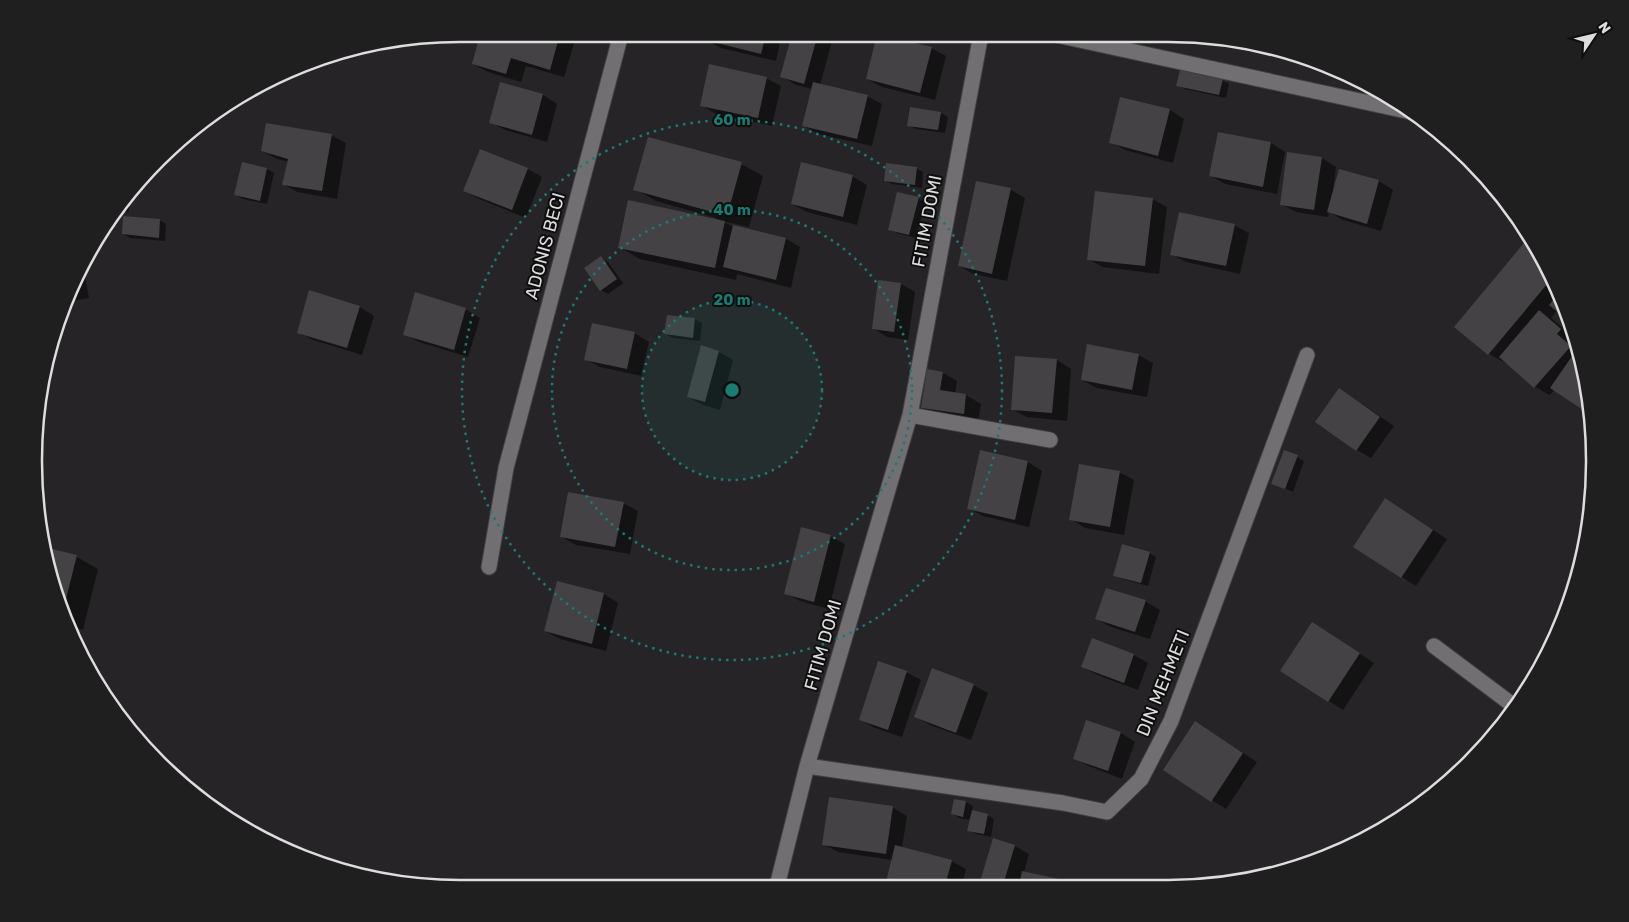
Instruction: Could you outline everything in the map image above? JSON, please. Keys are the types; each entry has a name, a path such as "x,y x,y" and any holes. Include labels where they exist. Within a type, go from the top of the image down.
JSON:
{"street":[{"name":"ADONIS BECI","path":"489,567 506,468 619,42"},
{"name":"FITIM DOMI","path":"778,880 807,766 910,415 980,42"},
{"path":"1089,42 1392,108"},
{"name":"DIN MEHMETI","path":"807,766 1062,803 1107,812 1140,779 1171,720 1307,356"},
{"path":"910,415 1050,440"},
{"path":"1434,646 1510,703"}],"building":[{"path":"478,42 558,42 550,70 511,58 506,74 472,64"},
{"path":"713,42 764,42 761,54"},
{"path":"790,42 816,42 804,84 780,77"},
{"path":"875,42 911,42 932,47 920,93 866,79"},
{"path":"709,64 767,77 758,118 700,106"},
{"path":"1180,70 1223,79 1219,95 1176,86"},
{"path":"500,82 543,94 532,135 489,123"},
{"path":"813,82 868,95 857,139 802,126"},
{"path":"1120,97 1170,109 1158,156 1109,143"},
{"path":"910,107 941,112 938,130 907,126"},
{"path":"266,123 332,134 322,191 282,185 288,159 261,151"},
{"path":"1218,132 1271,142 1263,187 1209,176"},
{"path":"648,137 742,162 727,216 633,190"},
{"path":"480,149 528,168 512,210 463,191"},
{"path":"1287,152 1322,157 1314,210 1280,205"},
{"path":"242,162 267,168 260,201 234,195"},
{"path":"801,162 853,175 843,217 791,204"},
{"path":"886,163 917,167 915,185 884,181"},
{"path":"1339,169 1379,180 1367,224 1327,212"},
{"path":"976,181 1011,188 992,274 958,266"},
{"path":"1095,191 1153,198 1145,266 1087,260"},
{"path":"897,192 919,197 909,235 888,230"},
{"path":"628,200 725,221 715,268 618,248"},
{"path":"1179,212 1235,224 1226,266 1170,255"},
{"path":"123,216 160,219 159,238 122,234"},
{"path":"733,225 786,238 776,280 723,267"},
{"path":"1524,242 1547,284 1488,355 1454,327"},
{"path":"601,256 617,279 600,291 584,268"},
{"path":"878,280 901,283 894,332 872,329"},
{"path":"309,290 360,306 347,348 297,333"},
{"path":"415,292 466,308 454,350 403,335"},
{"path":"1554,299 1560,314 1549,305"},
{"path":"1539,310 1561,329 1557,334 1570,347 1534,388 1499,357"},
{"path":"667,315 695,318 693,338 664,334"},
{"path":"592,323 635,332 627,369 584,360"},
{"path":"1087,344 1139,354 1132,390 1081,380"},
{"path":"701,345 719,351 705,402 687,397"},
{"path":"1573,355 1583,410 1550,388"},
{"path":"1015,356 1057,359 1052,413 1011,410"},
{"path":"927,369 943,372 940,390 966,394 964,414 921,408"},
{"path":"1339,388 1380,417 1356,451 1315,422"},
{"path":"980,450 1028,461 1015,520 967,509"},
{"path":"1284,450 1298,455 1285,489 1271,484"},
{"path":"1079,464 1120,471 1110,527 1069,520"},
{"path":"568,492 624,502 615,547 560,537"},
{"path":"1385,498 1433,530 1401,578 1353,547"},
{"path":"801,527 831,535 814,602 784,594"},
{"path":"1122,544 1150,552 1141,583 1113,576"},
{"path":"52,549 77,555 66,599"},
{"path":"557,581 604,593 592,644 544,631"},
{"path":"1106,588 1146,600 1135,632 1095,619"},
{"path":"1312,622 1360,653 1328,702 1280,671"},
{"path":"1092,638 1134,654 1124,683 1081,667"},
{"path":"878,661 907,671 888,730 859,720"},
{"path":"932,668 974,684 956,733 914,717"},
{"path":"1086,720 1121,732 1108,771 1073,759"},
{"path":"1195,721 1243,753 1211,802 1163,770"},
{"path":"829,797 893,806 886,854 822,845"},
{"path":"954,799 966,801 963,817 951,814"},
{"path":"972,810 988,814 984,834 967,831"},
{"path":"993,838 1015,845 1004,880 980,880"},
{"path":"895,845 952,860 947,880 886,880"},
{"path":"1022,871 1064,880 1020,880"}]}
